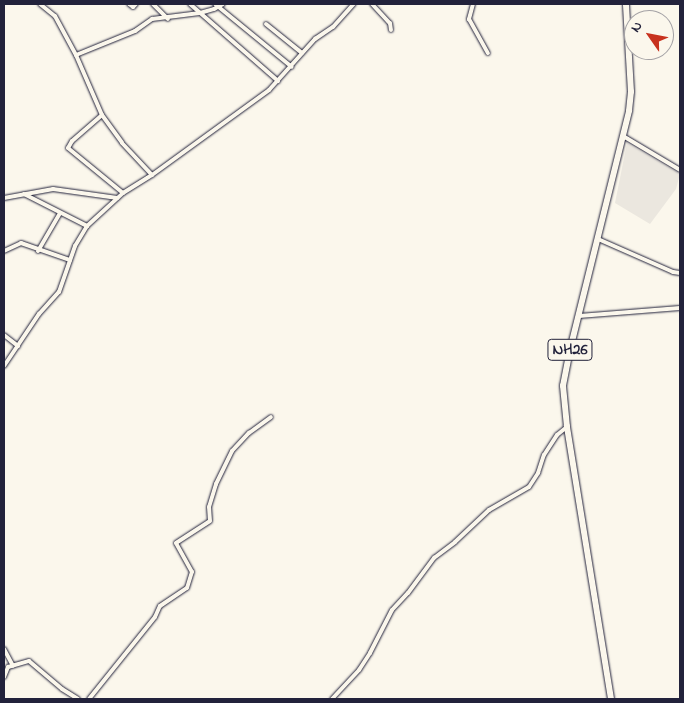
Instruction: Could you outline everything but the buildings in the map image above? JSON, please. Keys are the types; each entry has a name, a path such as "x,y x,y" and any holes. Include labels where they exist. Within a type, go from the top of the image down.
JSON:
{"highway":[{"name":"NH26","path":"611,699 563,398 564,375 623,136 631,92 626,4"}],"street":[{"path":"40,4 55,16 76,55 102,115 122,143 152,175"},
{"path":"129,4 133,7 136,4"},
{"path":"153,4 168,19"},
{"path":"190,4 278,81"},
{"path":"76,55 135,31 152,19 168,19 200,13 223,4"},
{"path":"4,366 39,314 59,292 70,260 87,226 123,193 152,175 278,81 315,39 333,26 354,4"},
{"path":"372,4 390,23 391,30"},
{"path":"473,4 469,19 488,53"},
{"path":"217,5 292,67"},
{"path":"266,24 302,53"},
{"path":"102,115 72,141 68,148 123,193"},
{"path":"623,136 680,170"},
{"path":"4,198 53,189 117,198"},
{"path":"24,194 87,226"},
{"path":"38,251 60,213"},
{"path":"598,239 673,272 680,273"},
{"path":"4,251 21,244 70,260"},
{"path":"579,316 680,308"},
{"path":"4,335 18,346"},
{"path":"89,699 155,617 160,606 187,588 192,572 176,544 210,521 209,507 216,484 232,451 249,433 271,417"},
{"path":"332,699 358,670 370,653 392,610 408,593 434,558 455,542 489,510 528,487 538,473 544,454 557,435 567,427"},
{"path":"4,649 13,666"},
{"path":"4,677 8,667 29,661 62,689 78,699"}],"shaded area":[{"path":"627,143 680,174 676,189 650,224 615,203"}]}
